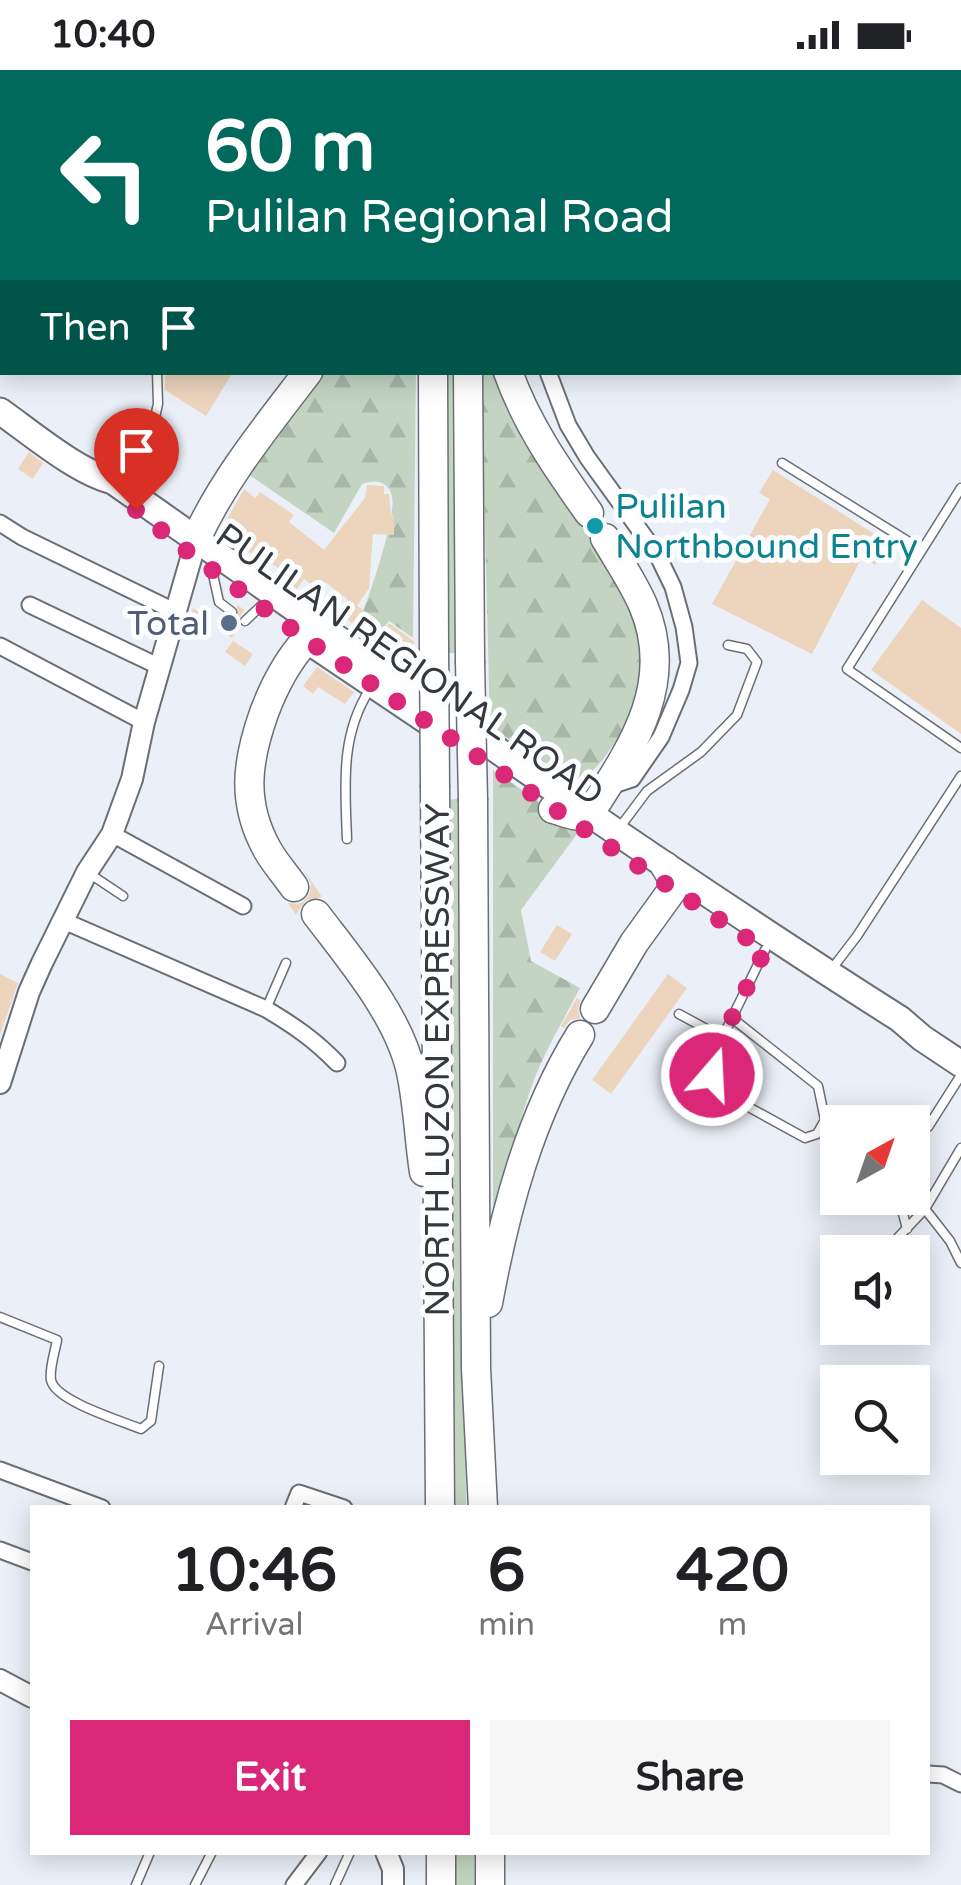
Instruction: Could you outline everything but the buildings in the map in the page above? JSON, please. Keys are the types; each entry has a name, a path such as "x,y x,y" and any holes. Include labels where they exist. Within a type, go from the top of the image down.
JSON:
{"highway":[{"path":"200,555 210,509 306,375"},
{"name":"NORTH LUZON EXPRESSWAY","path":"433,375 440,1505"},
{"name":"NORTH LUZON EXPRESSWAY","path":"468,375 476,1368 483,1505"},
{"path":"509,375 541,443 588,513"},
{"path":"554,808 579,816 590,813 628,753 646,716 653,688 655,662 644,606 605,538"},
{"path":"294,886 267,849 250,805 248,782 253,748 267,705 290,657 307,640 325,638 340,642"},
{"path":"595,1009 669,877"},
{"path":"316,914 387,1015 410,1069 439,1282"},
{"path":"476,1368 498,1249 525,1155 535,1123 580,1035"},
{"path":"441,1855 441,1885"},
{"path":"490,1855 490,1885"}],"main road":[{"name":"PULILAN REGIONAL ROAD","path":"0,411 107,482 200,555 340,642 617,832 765,950 877,1023 922,1038"},
{"name":"PULILAN REGIONAL ROAD","path":"200,555 253,613 307,640 554,808 900,1019 961,1064"}],"street":[{"path":"549,375 568,425 587,457 658,554 673,587 684,627 689,663 661,737 632,779 607,787"},
{"path":"0,523 176,612"},
{"path":"0,1083 29,992 88,872 112,834 132,779 176,612 200,555"},
{"path":"30,606 160,667"},
{"path":"0,646 144,722"},
{"path":"112,834 243,906"},
{"path":"64,922 266,1009 296,1026 337,1063"},
{"path":"0,1470 94,1505"},
{"path":"294,1505 299,1493 335,1505"},
{"path":"0,1550 30,1561"},
{"path":"0,1680 30,1695"},
{"path":"930,1774 943,1774 961,1784"},
{"path":"294,1885 317,1855"},
{"path":"387,1855 393,1885"}],"lane":[{"path":"107,482 153,426 158,404 157,375"},
{"path":"782,463 922,550"},
{"path":"961,488 847,668 961,748"},
{"path":"200,555 218,602 232,612"},
{"path":"617,832 647,792 700,752 738,716 757,662 747,650 728,645"},
{"path":"347,839 348,744 355,715 372,685"},
{"path":"828,974 961,776"},
{"path":"88,872 123,896"},
{"path":"732,1018 818,1086 825,1120 817,1134 805,1138 724,1094 712,1075 711,1061 765,950"},
{"path":"266,1009 286,963"},
{"path":"679,1014 723,1038"},
{"path":"930,1124 961,1075"},
{"path":"930,1200 961,1148"},
{"path":"903,1215 907,1229"},
{"path":"902,1235 919,1215"},
{"path":"930,1215 961,1263"},
{"path":"0,1317 57,1340 51,1380 56,1389 73,1402 141,1429 152,1421 159,1366"},
{"path":"136,1885 149,1855"},
{"path":"194,1885 210,1855"},
{"path":"335,1885 349,1855"}],"green space":[{"path":"319,375 416,375 413,638 389,621 371,645 355,633 390,524 392,497 385,485 362,484 334,533 239,468"},
{"path":"443,375 457,375 458,653 447,653"},
{"path":"481,375 501,375 520,420 619,572 644,651 640,684 624,730 579,785 490,727"},
{"path":"493,770 580,830 521,910 531,961 580,988 529,1094 493,1238"},
{"path":"458,799 466,1505 452,1505 447,800"},
{"path":"448,1855 474,1855 475,1885 447,1885"}],"place":[{"name":"Pulilan Northbound Entry","path":"595,526"},
{"name":"Total","path":"229,623"}],"route":[{"path":"136,510 307,640 765,950 711,1061 712,1075"}]}
